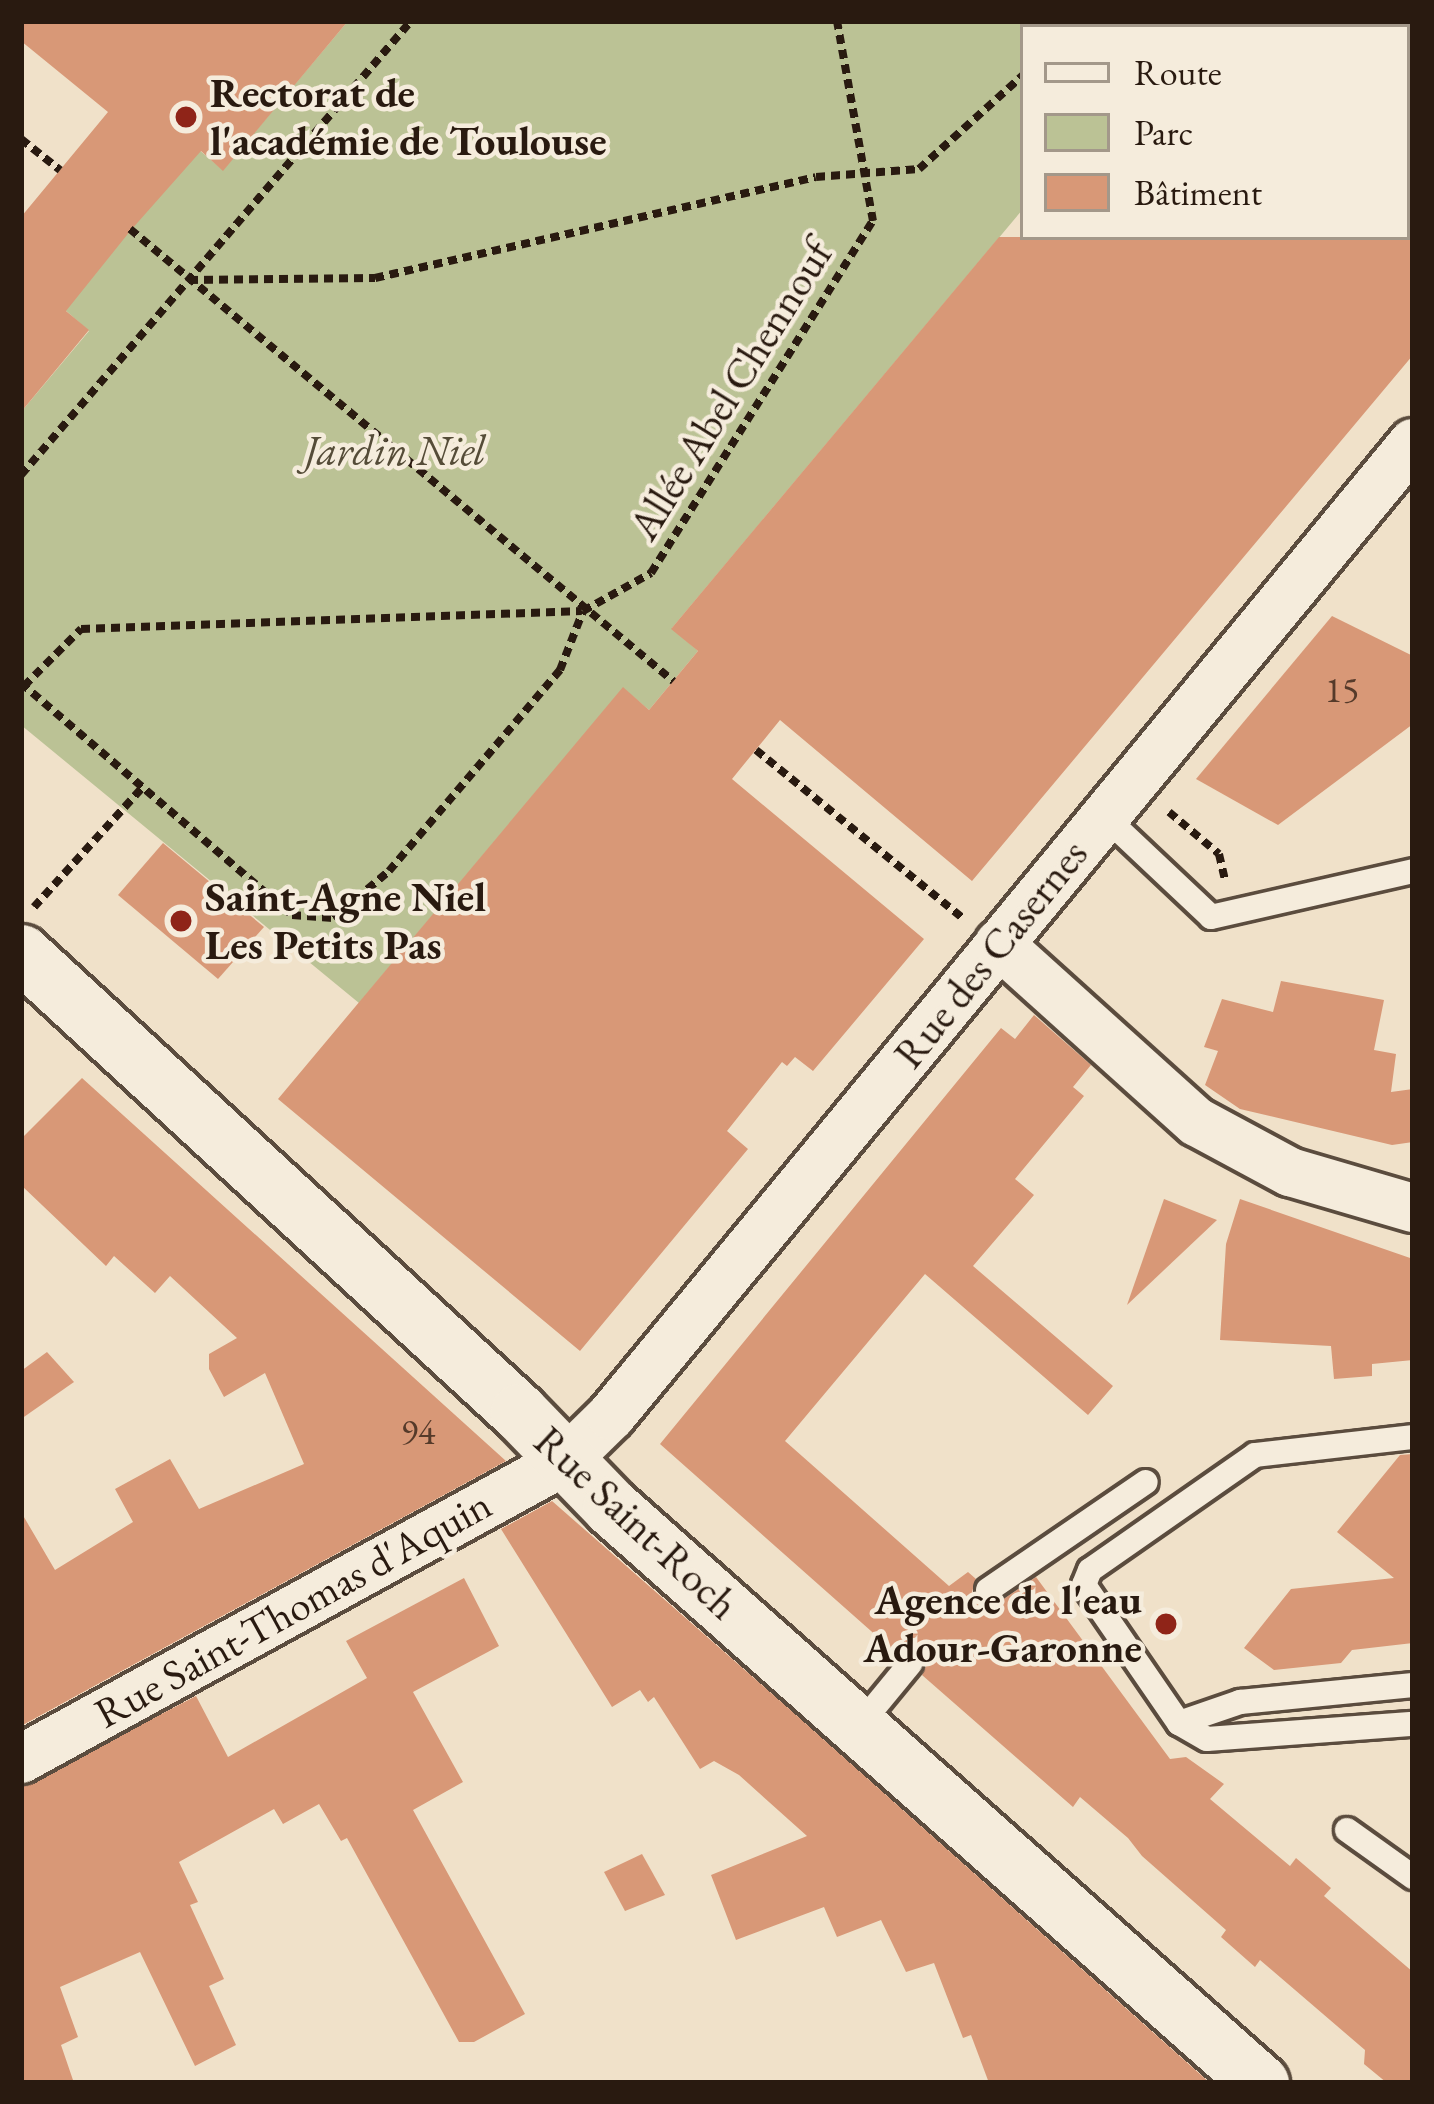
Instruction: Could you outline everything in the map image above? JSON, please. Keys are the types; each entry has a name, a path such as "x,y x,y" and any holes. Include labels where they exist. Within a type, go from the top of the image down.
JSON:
{"street":[{"name":"Rue des Casernes","path":"565,1461 611,1416 1413,443"},
{"path":"999,944 1198,1122 1290,1172 1413,1208"},
{"name":"Rue Saint-Roch","path":"24,949 519,1412 565,1461 1260,2083"},
{"name":"Rue Saint-Thomas d'Aquin","path":"21,1759 565,1461"}],"lane":[{"path":"1119,798 1211,917 1413,871"},
{"path":"1413,1437 1255,1455 1090,1570 1084,1586 1179,1723 1207,1739 1413,1724"},
{"path":"988,1590 1146,1482"},
{"path":"858,1727 910,1664"},
{"path":"1179,1723 1240,1702 1413,1684"},
{"path":"1347,1830 1413,1877"}],"path":[{"path":"21,475 412,21"},
{"name":"Allée Abel Chennouf","path":"583,611 651,573 873,220 837,21"},
{"path":"189,280 375,278 816,177 919,169 1020,78"},
{"path":"21,139 60,170"},
{"path":"130,229 583,611 673,681"},
{"path":"583,611 560,670 389,871 333,918 292,915 23,685 81,629 583,611"},
{"path":"756,750 923,889 999,944"},
{"path":"24,949 142,788"},
{"path":"1119,798 1219,854 1233,912"}],"green space":[{"name":"Jardin Niel","path":"348,21 1181,21 1020,24 1020,213 672,628 698,651 649,710 623,688 359,1003 21,725 21,412 89,331 64,309 198,149 223,170"}],"building":[{"name":"Rectorat de l'académie de Toulouse","path":"21,21 348,21 223,171 201,151 131,230 66,311 89,330 21,412 21,217 108,112 21,41"},
{"path":"999,237 1413,237 1413,355 972,881 780,720 732,779 924,939 813,1071 795,1057 787,1066 782,1062 727,1131 748,1149 580,1351 278,1099 623,687 649,710 698,651 671,629"},
{"path":"1332,616 1413,656 1413,724 1278,825 1196,779"},
{"path":"163,843 264,927 218,979 118,895"},
{"path":"1281,981 1384,1000 1374,1050 1396,1054 1391,1092 1413,1089 1413,1142 1392,1145 1240,1109 1205,1085 1218,1051 1204,1047 1222,999 1273,1012"},
{"path":"1034,1015 1091,1065 1073,1087 1084,1096 1015,1179 1034,1195 973,1266 1113,1386 1088,1415 925,1274 785,1441 949,1586 968,1572 976,1579 972,1592 980,1604 996,1604 1036,1577 1170,1759 1186,1757 1224,1784 1210,1799 1290,1866 1296,1858 1331,1888 1324,1896 1413,1972 1413,2083 1387,2083 1364,2064 1365,2050 1260,1960 1255,1967 1221,1937 1226,1930 1128,1838 1080,1797 1073,1807 922,1675 926,1666 921,1652 912,1648 897,1654 660,1444 1001,1028 1015,1039"},
{"path":"82,1078 506,1461 21,1726 21,1512 55,1570 133,1522 115,1489 170,1459 199,1509 304,1464 265,1373 224,1397 209,1369 209,1354 237,1338 170,1276 155,1293 114,1256 106,1266 21,1185 21,1139"},
{"path":"1164,1199 1217,1220 1127,1305"},
{"path":"1240,1199 1413,1259 1413,1360 1372,1364 1372,1376 1334,1379 1331,1346 1220,1340 1226,1244"},
{"path":"47,1352 74,1382 21,1419 21,1371"},
{"path":"1413,1454 1413,1643 1352,1650 1341,1663 1274,1670 1244,1648 1291,1589 1394,1578 1337,1532 1400,1455"},
{"path":"552,1501 1210,2083 989,2083 971,2035 963,2038 934,1963 906,1972 881,1920 837,1937 824,1907 736,1940 711,1875 807,1836 739,1775 714,1761 700,1769 654,1697 648,1702 640,1690 612,1707 501,1529"},
{"path":"464,1578 499,1646 413,1692 463,1782 413,1810 525,2014 474,2042 459,2042 347,1838 341,1841 319,1804 283,1824 274,1809 179,1862 198,1902 190,1905 224,1979 209,1986 236,2045 195,2066 140,1952 60,1987 78,2037 61,2045 74,2083 21,2083 21,1787 196,1696 228,1757 367,1678 346,1641"},
{"path":"642,1854 665,1895 625,1911 604,1872"}],"place":[{"name":"Rectorat de l'académie de Toulouse","path":"186,117"},
{"name":"Saint-Agne Niel Les Petits Pas","path":"181,921"},
{"name":"Agence de l'eau Adour-Garonne","path":"1166,1624"}]}
